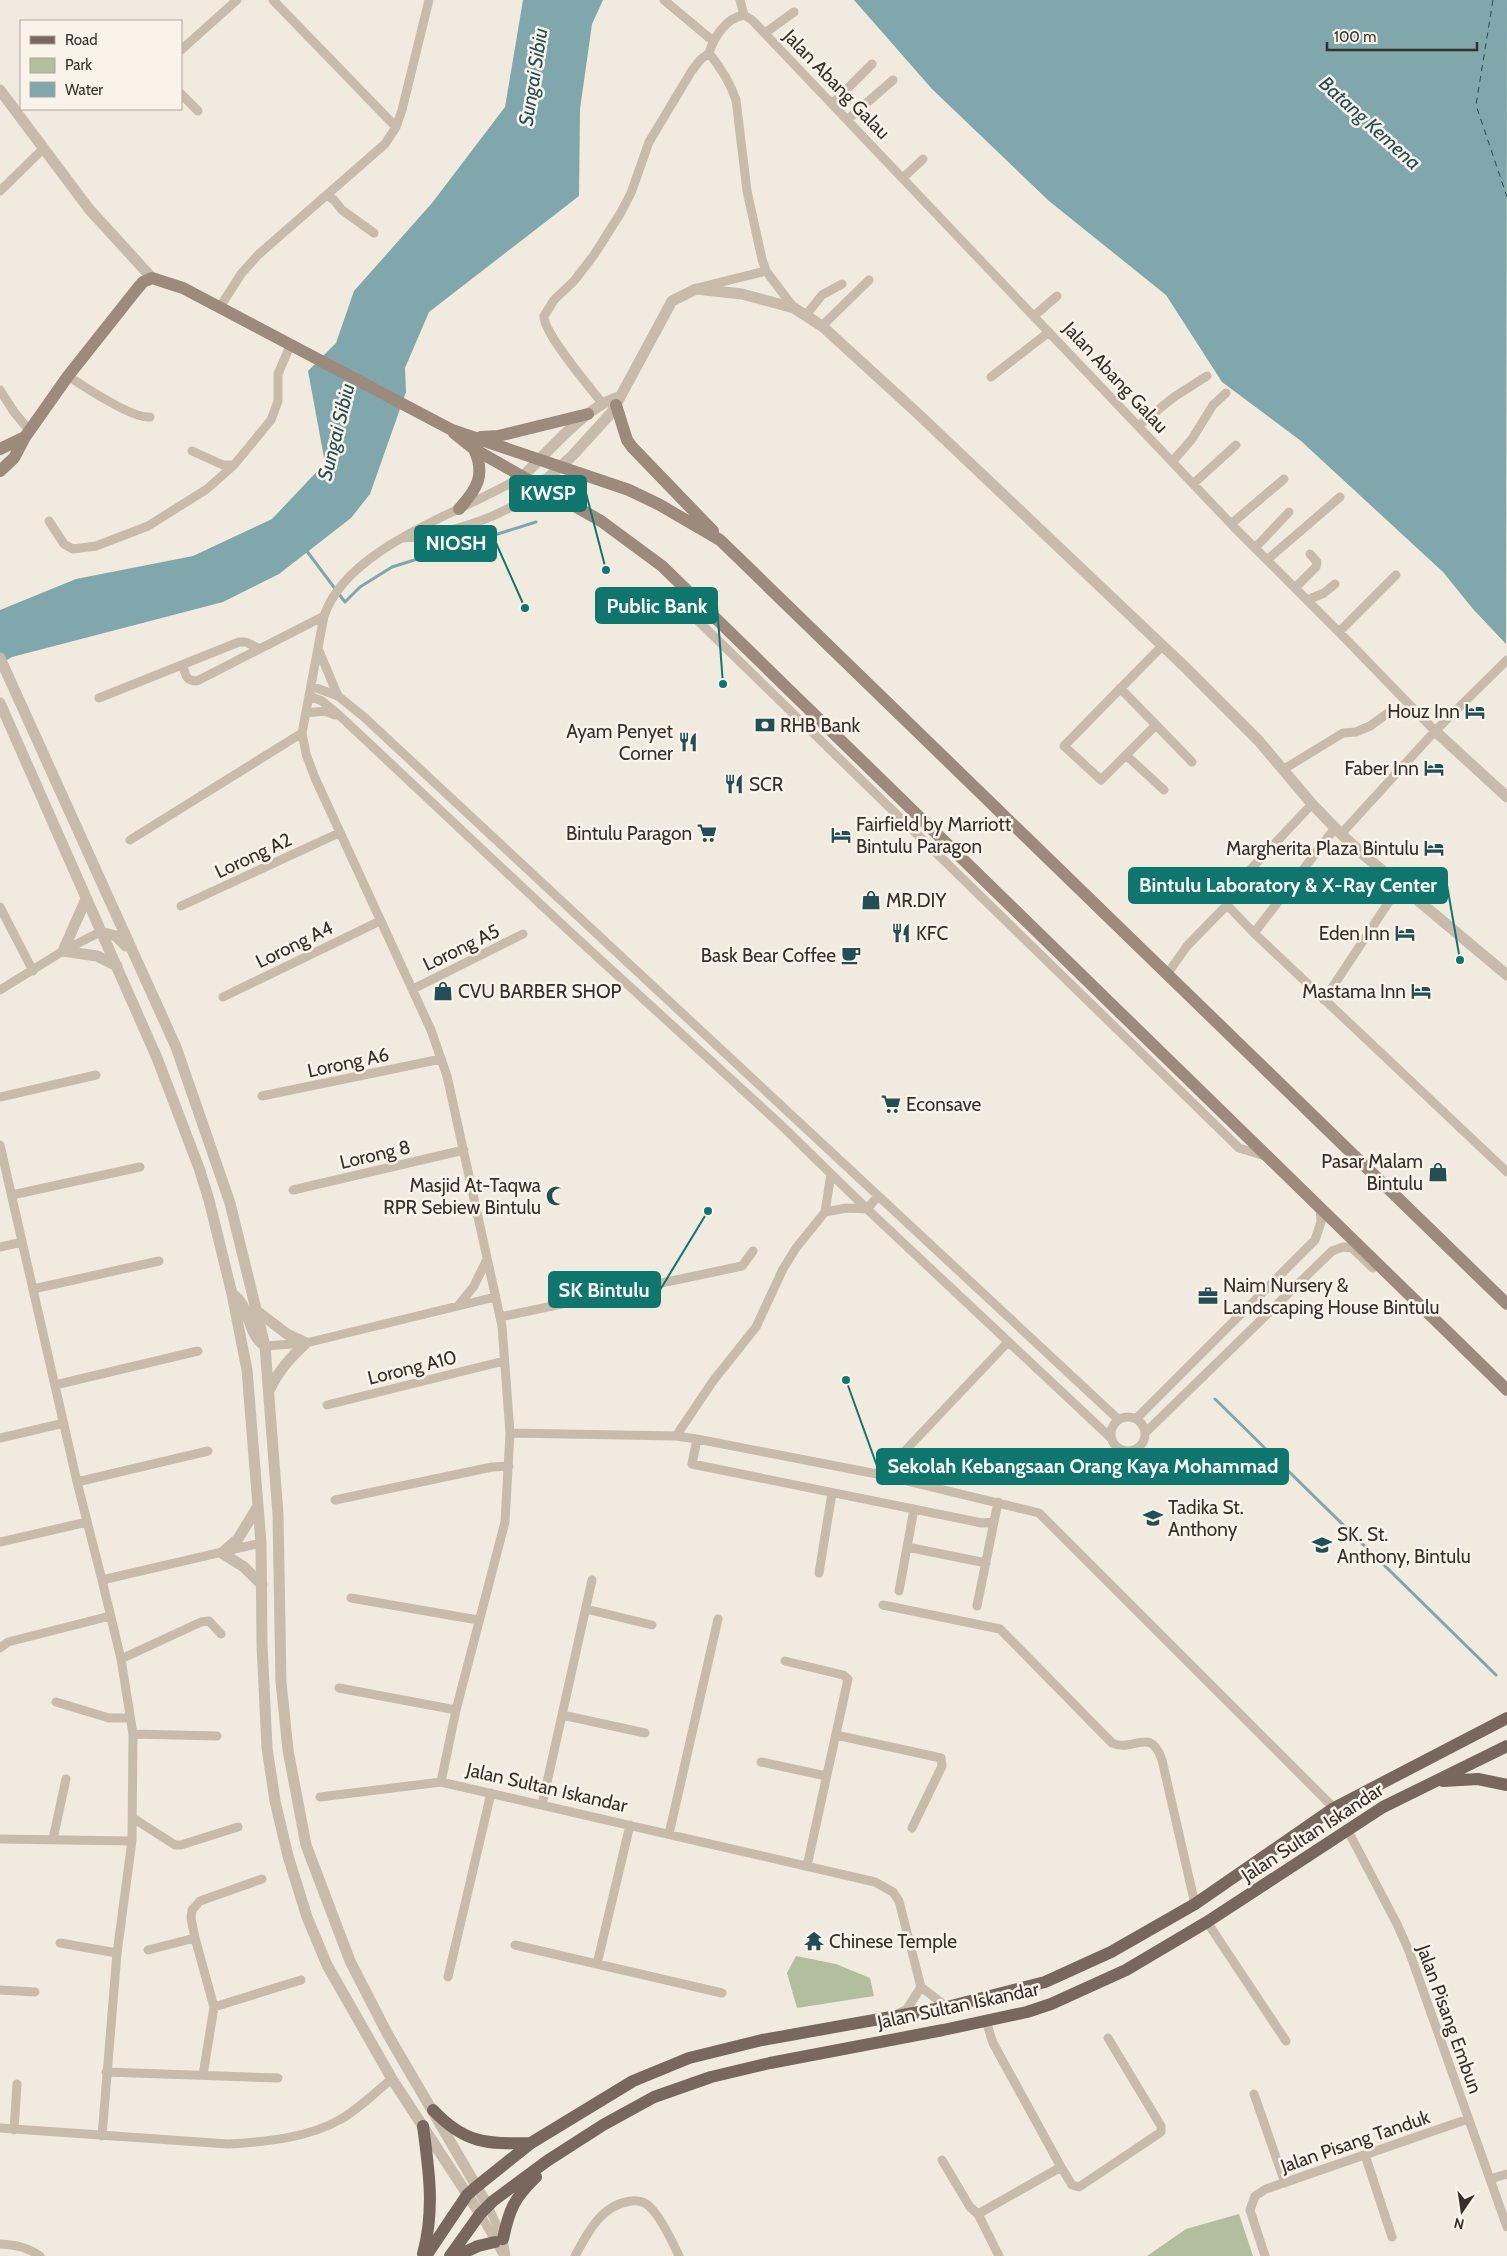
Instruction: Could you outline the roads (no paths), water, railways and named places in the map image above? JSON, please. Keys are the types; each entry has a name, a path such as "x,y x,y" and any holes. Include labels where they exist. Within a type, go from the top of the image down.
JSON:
{"main road":[{"path":"0,471 14,458 27,434 68,376 142,282 152,278 183,288 474,443 539,486 601,521 662,566 1507,1390"},
{"path":"617,401 632,447 720,540 1507,1304"},
{"path":"474,443 588,414"},
{"path":"0,449 27,434"},
{"path":"474,443 539,461 629,490 660,505 720,540"},
{"path":"459,508 474,493 479,480 478,459 474,443"},
{"name":"Jalan Sultan Iskandar","path":"424,2256 471,2191 531,2142 633,2080 689,2058 762,2040 947,2007 1045,1982 1111,1952 1195,1904 1334,1808 1507,1718"},
{"path":"1433,1782 1507,1746"},
{"name":"Jalan Sultan Iskandar","path":"450,2256 484,2210 547,2161 603,2125 654,2097 711,2077 850,2046 1028,2012 1051,2004 1126,1970 1207,1922 1347,1829 1383,1807 1433,1782 1478,1779 1507,1785"},
{"path":"433,2110 447,2125 462,2135 494,2144 531,2142"},
{"path":"423,2126 431,2203 430,2230 424,2256"},
{"path":"457,2256 478,2246 499,2241 515,2199 537,2176 547,2161"}],"street":[{"path":"182,49 237,0"},
{"path":"273,0 396,126"},
{"path":"220,307 241,274 258,255 386,144 396,126 409,84 429,0"},
{"path":"664,0 713,41"},
{"path":"602,403 550,333 544,321 544,316 554,300 574,281 594,255 620,214 627,202 653,134 691,72 700,60 709,53 713,41 736,17 744,15 740,0"},
{"path":"765,33 794,12"},
{"name":"Jalan Abang Galau","path":"744,15 765,33 1254,548 1340,632 1435,731 1507,797"},
{"path":"709,53 731,86 736,100 747,191 766,272 794,308"},
{"path":"832,104 872,64"},
{"path":"847,120 893,80"},
{"path":"0,90 90,209 152,278"},
{"path":"182,95 198,111"},
{"path":"0,191 43,149"},
{"path":"903,178 923,159"},
{"path":"327,195 342,210 374,233"},
{"path":"402,538 423,537 477,521 512,506 539,486 573,455 612,412 672,301 696,289 766,272"},
{"path":"822,326 869,280"},
{"path":"806,315 822,295 842,284"},
{"path":"696,289 742,294 794,308 822,326 976,468 1209,691 1284,769 1312,804 1338,831 1507,975"},
{"path":"1034,316 1057,296"},
{"path":"991,377 1048,332"},
{"path":"49,521 64,544 73,550 96,546 148,526 207,490 234,465 271,420 276,410 279,394 278,374 290,346"},
{"path":"68,376 92,393 138,416 150,417"},
{"path":"1138,426 1174,397 1207,376"},
{"path":"0,390 27,434"},
{"path":"1172,462 1192,439 1210,409 1226,393"},
{"path":"130,840 302,733 324,616 332,598 340,587 371,559 420,526 507,486 523,476 588,414 602,403 617,401"},
{"path":"1193,484 1236,445"},
{"path":"192,451 223,465 234,465"},
{"path":"1231,524 1284,479"},
{"path":"1267,560 1340,497"},
{"path":"1254,548 1289,512"},
{"path":"1295,588 1316,567 1317,562 1310,554"},
{"path":"1340,632 1396,575"},
{"path":"1307,600 1324,593 1335,584"},
{"path":"183,666 186,678 190,681 197,681 258,648 324,616"},
{"path":"99,698 240,642 246,642 258,648"},
{"path":"1156,725 1101,780 1064,746 1162,646"},
{"path":"227,648 234,662"},
{"path":"318,649 338,696"},
{"path":"0,658 176,1047 230,1203 265,1346 270,1391 278,1514 281,1682 288,1750 306,1845 350,1961 388,2035 433,2110 471,2191"},
{"path":"1254,933 1338,831 1507,660"},
{"path":"311,686 338,696 371,724 1119,1420"},
{"path":"1120,688 1192,762"},
{"path":"309,696 322,701 340,716 830,1172 867,1209 1112,1438 1122,1450 1133,1450 1142,1444 1145,1433 1332,1251 1343,1247 1352,1248 1398,1292 1410,1296"},
{"path":"0,703 157,1058 199,1168 232,1294 247,1370 261,1543 267,1748 275,1801 288,1856 307,1917 327,1965 392,2079 423,2126 484,2210 505,2256"},
{"path":"306,713 325,711 340,716"},
{"path":"1284,769 1343,733 1356,732 1370,726 1388,713"},
{"name":"Jalan Sultan Iskandar","path":"302,733 306,754 315,778 413,989 441,1059 464,1150 500,1317 510,1433 505,1522 478,1620 441,1782 875,1882 893,1892 899,1901 921,1987"},
{"path":"1127,756 1164,790"},
{"path":"1168,973 1186,946 1227,904 1233,888 1312,804"},
{"name":"Lorong A2","path":"181,906 339,833"},
{"path":"1324,1000 1400,885"},
{"path":"63,951 86,899"},
{"path":"1227,904 1254,933 1507,1172"},
{"path":"0,907 33,971"},
{"name":"Lorong A4","path":"222,997 380,921"},
{"path":"0,990 63,951 100,932 116,936 134,957"},
{"name":"Lorong A5","path":"413,989 523,934"},
{"path":"63,951 97,956 117,966"},
{"name":"Lorong A6","path":"262,1096 441,1059"},
{"path":"0,1097 96,1075"},
{"path":"676,1436 713,1382 756,1327 783,1269 801,1241 825,1212 830,1172 784,1119 786,1110"},
{"path":"0,1147 77,1482 121,1659 133,1734 132,1841 117,1952 102,2136"},
{"name":"Lorong 8","path":"293,1190 464,1150"},
{"path":"12,1195 140,1167"},
{"path":"867,1209 878,1196"},
{"path":"825,1212 846,1208 867,1209"},
{"path":"1136,1419 1315,1240 1321,1222 1320,1208"},
{"path":"0,1247 22,1242"},
{"path":"500,1317 742,1266 753,1251"},
{"path":"458,1306 474,1286 487,1259"},
{"path":"33,1288 159,1261"},
{"path":"232,1294 242,1303 254,1336 265,1346 306,1343 495,1297"},
{"path":"257,1311 287,1334 306,1343"},
{"path":"882,1475 1008,1342"},
{"path":"270,1391 276,1376 287,1361 306,1343"},
{"path":"55,1385 198,1351"},
{"name":"Lorong A10","path":"327,1404 504,1361"},
{"path":"1112,1438 1112,1428 1119,1420 1130,1417 1140,1422 1145,1433"},
{"path":"0,1438 64,1423"},
{"path":"510,1433 676,1436 697,1439 882,1475 1032,1510 1043,1516 1334,1808"},
{"path":"697,1439 692,1464 982,1523 994,1522"},
{"path":"77,1482 208,1451"},
{"path":"335,1500 509,1466"},
{"path":"819,1573 832,1493"},
{"path":"977,1606 998,1502"},
{"path":"222,1553 238,1539 258,1506"},
{"path":"899,1591 914,1509"},
{"path":"102,1580 261,1543 271,1531 278,1514"},
{"path":"0,1542 87,1522"},
{"path":"907,1547 986,1562"},
{"path":"222,1553 244,1567 262,1585"},
{"path":"542,1805 592,1580"},
{"path":"351,1598 478,1620"},
{"path":"883,1605 1000,1629 1112,1743 1121,1745 1152,1743 1158,1749 1162,1760 1195,1904"},
{"path":"586,1609 652,1625"},
{"path":"0,1648 8,1642 110,1616"},
{"path":"669,1834 718,1619"},
{"path":"121,1659 202,1622 209,1621 221,1634"},
{"path":"785,1661 848,1678 807,1866"},
{"path":"339,1688 456,1710"},
{"path":"56,1702 109,1718 130,1718"},
{"path":"562,1715 645,1733"},
{"path":"133,1734 217,1736"},
{"path":"836,1736 941,1758 942,1766 912,1828"},
{"path":"761,1762 826,1776"},
{"path":"53,1840 66,1779"},
{"path":"320,1797 441,1782"},
{"path":"448,1977 491,1794"},
{"path":"133,1818 175,1845 181,1845 238,1827"},
{"path":"597,1964 630,1825"},
{"name":"Jalan Pisang Embun","path":"1347,1829 1397,1924 1507,2227"},
{"path":"0,1839 132,1841"},
{"path":"203,2075 214,2007 195,1938 191,1918 192,1910 200,1901 262,1879"},
{"path":"1207,1922 1286,2041"},
{"path":"148,1950 195,1938"},
{"path":"60,1943 117,1952"},
{"path":"515,1945 722,1993"},
{"path":"214,2007 301,1980"},
{"path":"894,2017 907,2008 921,1987 947,2007"},
{"path":"0,1990 35,1992"},
{"path":"986,2021 993,2043 1061,2166 1072,2185 1078,2187 1161,2132 1161,2126 1108,2038"},
{"path":"106,2072 278,2078"},
{"path":"0,2128 228,2144 261,2142 298,2136 340,2120 392,2079"},
{"path":"14,2130 17,2084"},
{"path":"1254,2094 1285,2183"},
{"name":"Jalan Pisang Tanduk","path":"1265,2256 1250,2210 1255,2196 1266,2189 1468,2119"},
{"path":"1365,2155 1392,2237"},
{"path":"942,2160 970,2207 978,2214 998,2256"},
{"path":"978,2214 1061,2166"},
{"path":"1490,2179 1507,2174"},
{"path":"575,2256 598,2218 606,2210 623,2202 638,2200 649,2206 673,2242 679,2256"},
{"path":"0,2244 16,2245 40,2256"}],"water":[{"name":"Sungai Sibiu","path":"523,0 603,0 592,24 580,109 579,196 429,312 405,368 406,392 370,494 351,518 279,574 223,602 12,657 0,664 0,610 76,579 193,556 272,519 325,463 308,371 336,343 354,291 432,203 505,107"},
{"name":"Batang Kemena","path":"854,0 1507,0 1506,644 1473,609 1443,572 1301,441 1222,382 1166,295 1049,201 932,89"}],"waterway":[{"path":"306,550 345,602 360,587 392,567 536,522"},
{"path":"1215,1399 1496,1675"}],"place":[{"name":"KWSP","path":"606,570"},
{"name":"NIOSH","path":"525,608"},
{"name":"Public Bank","path":"723,684"},
{"name":"Houz Inn","path":"1475,711"},
{"name":"RHB Bank","path":"765,725"},
{"name":"Ayam Penyet Corner","path":"688,742"},
{"name":"Faber Inn","path":"1434,768"},
{"name":"SCR","path":"734,784"},
{"name":"Bintulu Paragon","path":"707,833"},
{"name":"Fairfield by Marriott Bintulu Paragon","path":"841,835"},
{"name":"Margherita Plaza Bintulu","path":"1434,848"},
{"name":"MR.DIY","path":"871,900"},
{"name":"KFC","path":"901,933"},
{"name":"Eden Inn","path":"1405,933"},
{"name":"Bask Bear Coffee","path":"851,955"},
{"name":"Bintulu Laboratory & X-Ray Center","path":"1460,960"},
{"name":"CVU BARBER SHOP","path":"443,991"},
{"name":"Mastama Inn","path":"1421,991"},
{"name":"Econsave","path":"891,1104"},
{"name":"Pasar Malam Bintulu","path":"1438,1172"},
{"name":"Masjid At-Taqwa RPR Sebiew Bintulu","path":"556,1196"},
{"name":"SK Bintulu","path":"708,1211"},
{"name":"Naim Nursery & Landscaping House Bintulu","path":"1208,1296"},
{"name":"Sekolah Kebangsaan Orang Kaya Mohammad","path":"846,1380"},
{"name":"Tadika St. Anthony","path":"1153,1518"},
{"name":"SK. St. Anthony, Bintulu","path":"1322,1545"},
{"name":"Chinese Temple","path":"814,1941"}]}
